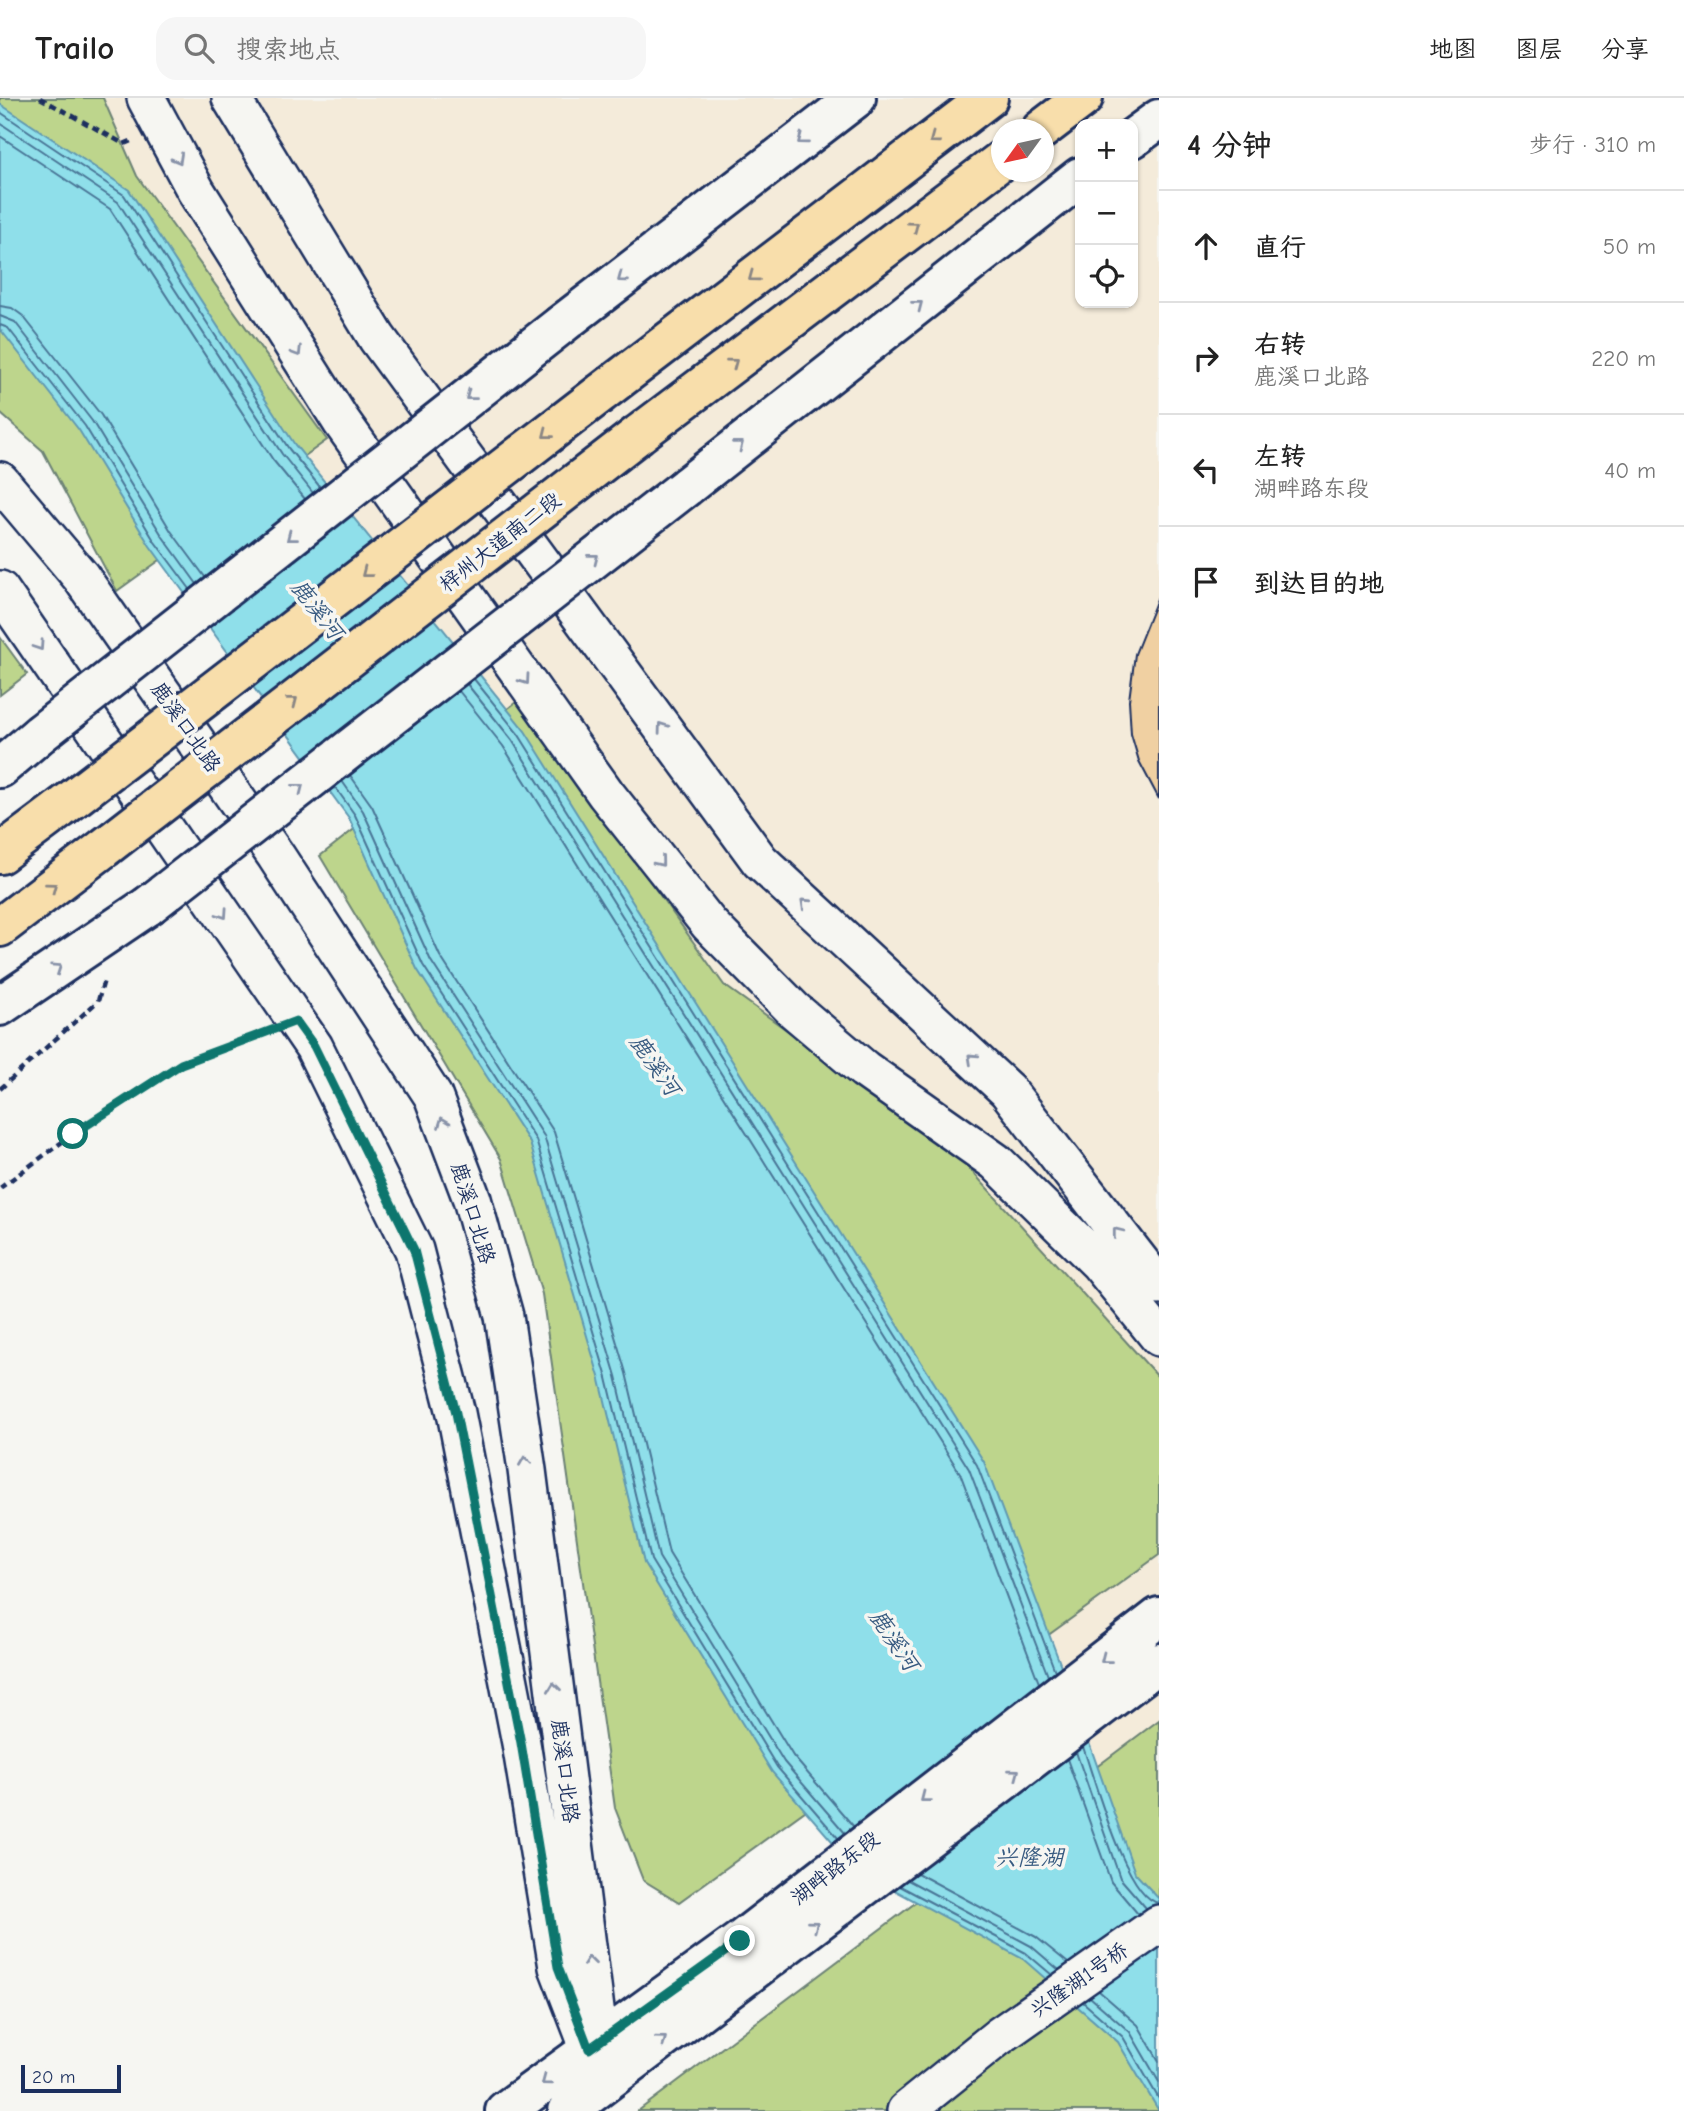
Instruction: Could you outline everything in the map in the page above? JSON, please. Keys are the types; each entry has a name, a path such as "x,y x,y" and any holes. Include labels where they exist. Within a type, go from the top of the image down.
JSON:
{"main road":[{"path":"0,768 562,324 856,98"},
{"path":"0,854 988,98"},
{"path":"1054,120 1083,98"},
{"path":"1138,134 1159,119"},
{"name":"梓州大道南二段","path":"0,927 639,434 991,168"},
{"path":"0,1006 148,905 1075,181"},
{"name":"湖畔路东段","path":"750,1954 1159,1617"},
{"name":"湖畔路东段","path":"505,2111 604,2060 1159,1663"},
{"name":"湖畔路东段","path":"568,2111 604,2060"}],"street":[{"path":"231,98 377,338 760,861 1007,1090 1159,1286"},
{"path":"153,112 195,191 341,421 606,794 709,924 794,1010 863,1069 996,1162 1100,1263 1159,1337"},
{"name":"鹿溪口北路","path":"0,481 81,577 276,856 433,1096 472,1199 504,1316 527,1470 604,2060"},
{"name":"鹿溪口北路","path":"0,590 314,1046 414,1250 456,1413 521,1743 558,1967 604,2060"},
{"name":"兴隆湖1号桥","path":"906,2111 998,2037 1159,1924"}],"path":[{"path":"40,98 124,144 153,112"},
{"path":"0,1089 98,1001 106,975"},
{"path":"0,1188 73,1134 181,1064 296,1021"}],"shaded area":[{"path":"0,98 1159,98 1159,1899 1135,1873 1075,1703"}],"green space":[{"path":"0,98 103,98 137,176 327,440 117,591 43,451 0,413"},
{"path":"0,637 27,674 0,695"},
{"path":"520,699 724,985 951,1148 1159,1378 1159,1555 679,1902 643,1880 615,1808 542,1294 501,1159 320,856"},
{"path":"1159,1720 1159,2111 638,2111"}],"water":[{"path":"0,104 129,190 295,445 525,731 984,1462 1075,1703 1135,1873 1159,1899 1159,2111 1118,2042 1023,1959 857,1870 772,1772 644,1563 600,1380 530,1143 417,969 349,818 150,546 79,430 0,329"}],"building":[{"path":"1159,594 1159,799 1139,761 1131,734 1129,700 1135,654"}],"route":[{"path":"73,1134 181,1064 296,1021 314,1046 414,1250 456,1413 521,1743 558,1967 589,2049 740,1941"}],"water label":[{"name":"鹿溪河","path":"317,609"},
{"name":"鹿溪河","path":"655,1065"},
{"name":"鹿溪河","path":"894,1640"},
{"name":"兴隆湖","path":"1029,1857"}]}
